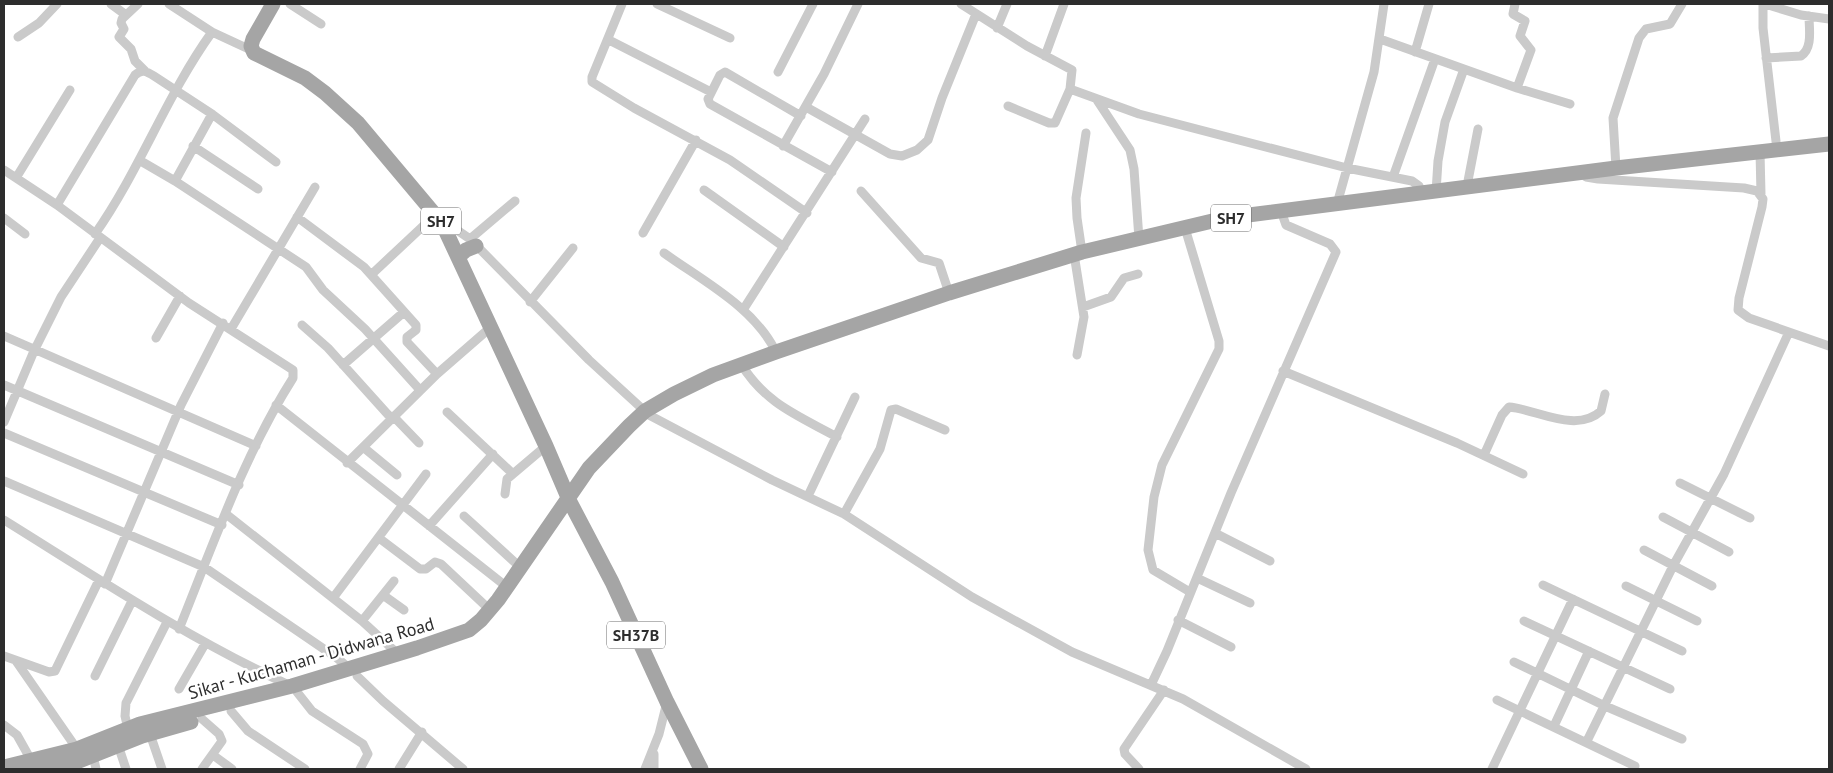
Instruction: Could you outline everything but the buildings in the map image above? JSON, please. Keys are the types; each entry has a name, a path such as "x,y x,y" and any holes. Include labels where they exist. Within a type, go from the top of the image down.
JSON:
{"main road":[{"path":"252,51 253,39 273,4"},
{"name":"SH7","path":"252,51 266,61 305,78 331,98 368,134 436,214 459,256 569,499 604,458 647,413 660,403 713,375 949,293 1078,253 1225,218 1581,172 1829,144"},
{"path":"459,256 473,242"},
{"name":"Sikar - Kuchaman - Didwana Road","path":"354,672 398,654 469,630 490,610 569,499"},
{"name":"Sikar - Kuchaman - Didwana Road","path":"4,767 79,761 94,762 118,745 150,734 450,644 486,624 499,610 533,559 569,499"},
{"name":"SH37B","path":"569,499 612,582 667,702 701,769"},
{"name":"Sikar - Kuchaman - Didwana Road","path":"36,765 128,729 295,689"}],"street":[{"path":"18,37 39,23 57,4"},
{"path":"111,4 126,14"},
{"path":"138,4 121,21 124,29 120,39 131,49 135,61 145,70 212,114 276,162"},
{"path":"170,4 212,32 252,51"},
{"path":"290,4 321,24"},
{"path":"622,4 609,40 592,77 592,82 735,163 807,212"},
{"path":"657,4 730,38"},
{"path":"778,72 813,4"},
{"path":"961,4 997,28 1072,70 1070,89 1055,123 1049,123 1008,106"},
{"path":"997,28 1007,4"},
{"path":"1045,56 1064,4"},
{"path":"1337,204 1374,72 1384,4"},
{"path":"1415,52 1429,4"},
{"path":"1515,4 1513,14 1525,21 1520,36 1531,50 1517,88"},
{"path":"1616,168 1613,118 1639,38 1646,29 1670,24 1682,4"},
{"path":"1777,150 1763,28 1764,4 1809,16 1829,18"},
{"path":"783,146 806,108 856,5"},
{"path":"806,108 884,152 896,156 902,156 923,146 930,133 976,14"},
{"path":"1766,58 1802,56 1806,53 1809,47 1809,16"},
{"path":"4,422 34,351 61,297 98,236 175,90 212,32"},
{"path":"1380,39 1517,88 1570,104"},
{"path":"609,40 711,92"},
{"path":"1393,177 1435,59"},
{"path":"1070,89 1139,114 1347,168 1417,183 1430,193 1445,122 1464,69"},
{"path":"58,205 135,75 145,70"},
{"path":"801,116 724,72 711,92 708,101 710,104 783,146 832,172"},
{"path":"16,178 70,90"},
{"path":"1097,100 1130,150 1134,169 1139,239"},
{"path":"175,180 212,114"},
{"path":"743,310 865,119"},
{"path":"1467,186 1478,129"},
{"path":"1078,355 1084,324 1076,198 1086,133"},
{"path":"643,233 696,140"},
{"path":"193,146 258,188"},
{"path":"1760,152 1762,207 1737,305 1742,314 1749,318 1829,346"},
{"path":"139,160 175,180 306,267 323,290 374,338 420,390"},
{"path":"4,170 58,205 180,296 293,370 293,378 276,405 256,446 178,629"},
{"path":"1581,172 1586,177 1598,179 1752,188 1761,194"},
{"path":"4,656 49,672 55,671 126,532 178,412 227,326 315,187"},
{"path":"704,190 784,247"},
{"path":"861,191 921,258 939,263 949,293"},
{"path":"473,242 515,201"},
{"path":"1151,685 1283,371 1336,252 1330,244 1286,225 1281,211"},
{"path":"372,274 436,214"},
{"path":"297,217 372,274 417,327 407,337 407,342 437,374"},
{"path":"4,218 25,234"},
{"path":"1185,228 1219,341 1219,349 1162,465 1154,497 1148,550 1153,570 1190,592"},
{"path":"446,230 457,230 473,242 530,302 607,378 647,413 772,480 844,514 1001,613 1090,661 1164,690 1221,719 1306,769"},
{"path":"530,302 573,248"},
{"path":"664,253 743,310 766,336 776,352"},
{"path":"1083,308 1111,296 1124,278 1138,274"},
{"path":"156,338 180,296"},
{"path":"343,365 404,312"},
{"path":"302,325 419,443"},
{"path":"347,464 420,390 491,327"},
{"path":"1587,741 1655,601 1724,474 1789,332"},
{"path":"4,336 34,351 256,446"},
{"path":"741,364 758,389 772,401 837,437"},
{"path":"1283,371 1484,455 1523,474"},
{"path":"4,386 239,485"},
{"path":"1484,455 1502,414 1509,407 1548,417 1580,419 1593,417 1601,411 1605,394"},
{"path":"808,496 855,397"},
{"path":"276,405 347,464 507,587"},
{"path":"844,514 880,449 891,410 896,409 945,430"},
{"path":"447,412 512,473"},
{"path":"4,434 222,525"},
{"path":"504,494 504,483 512,473 546,446"},
{"path":"363,447 397,475"},
{"path":"429,526 493,454"},
{"path":"333,598 404,506 426,474"},
{"path":"4,481 204,567 338,658 383,701 422,732 451,766 463,769"},
{"path":"1680,483 1750,518"},
{"path":"226,514 333,598 398,654"},
{"path":"464,516 520,567"},
{"path":"1663,517 1729,552"},
{"path":"4,520 178,629 295,689 312,711 363,744 368,754 360,769"},
{"path":"1214,533 1270,561"},
{"path":"379,538 420,570 426,570 435,562 441,564 490,610"},
{"path":"1644,550 1712,586"},
{"path":"1197,578 1250,603"},
{"path":"362,622 394,581"},
{"path":"1542,585 1682,651"},
{"path":"1626,586 1697,621"},
{"path":"383,595 404,610"},
{"path":"1492,769 1539,674 1555,635 1573,599"},
{"path":"95,676 132,601"},
{"path":"1178,620 1231,647"},
{"path":"1524,621 1670,689"},
{"path":"128,729 125,716 126,703 167,622"},
{"path":"179,689 205,644"},
{"path":"1554,726 1589,651"},
{"path":"16,660 77,749"},
{"path":"1514,662 1605,706 1682,739"},
{"path":"1139,769 1125,754 1124,749 1164,690"},
{"path":"1498,700 1587,741 1635,766"},
{"path":"645,769 654,748 667,702"},
{"path":"231,710 248,732 305,769"},
{"path":"202,719 222,738 220,746 202,769"},
{"path":"4,725 16,735 36,765"},
{"path":"399,769 422,732"},
{"path":"150,734 162,769"},
{"path":"118,745 126,769"},
{"path":"654,748 654,769"},
{"path":"213,755 232,769"}]}
